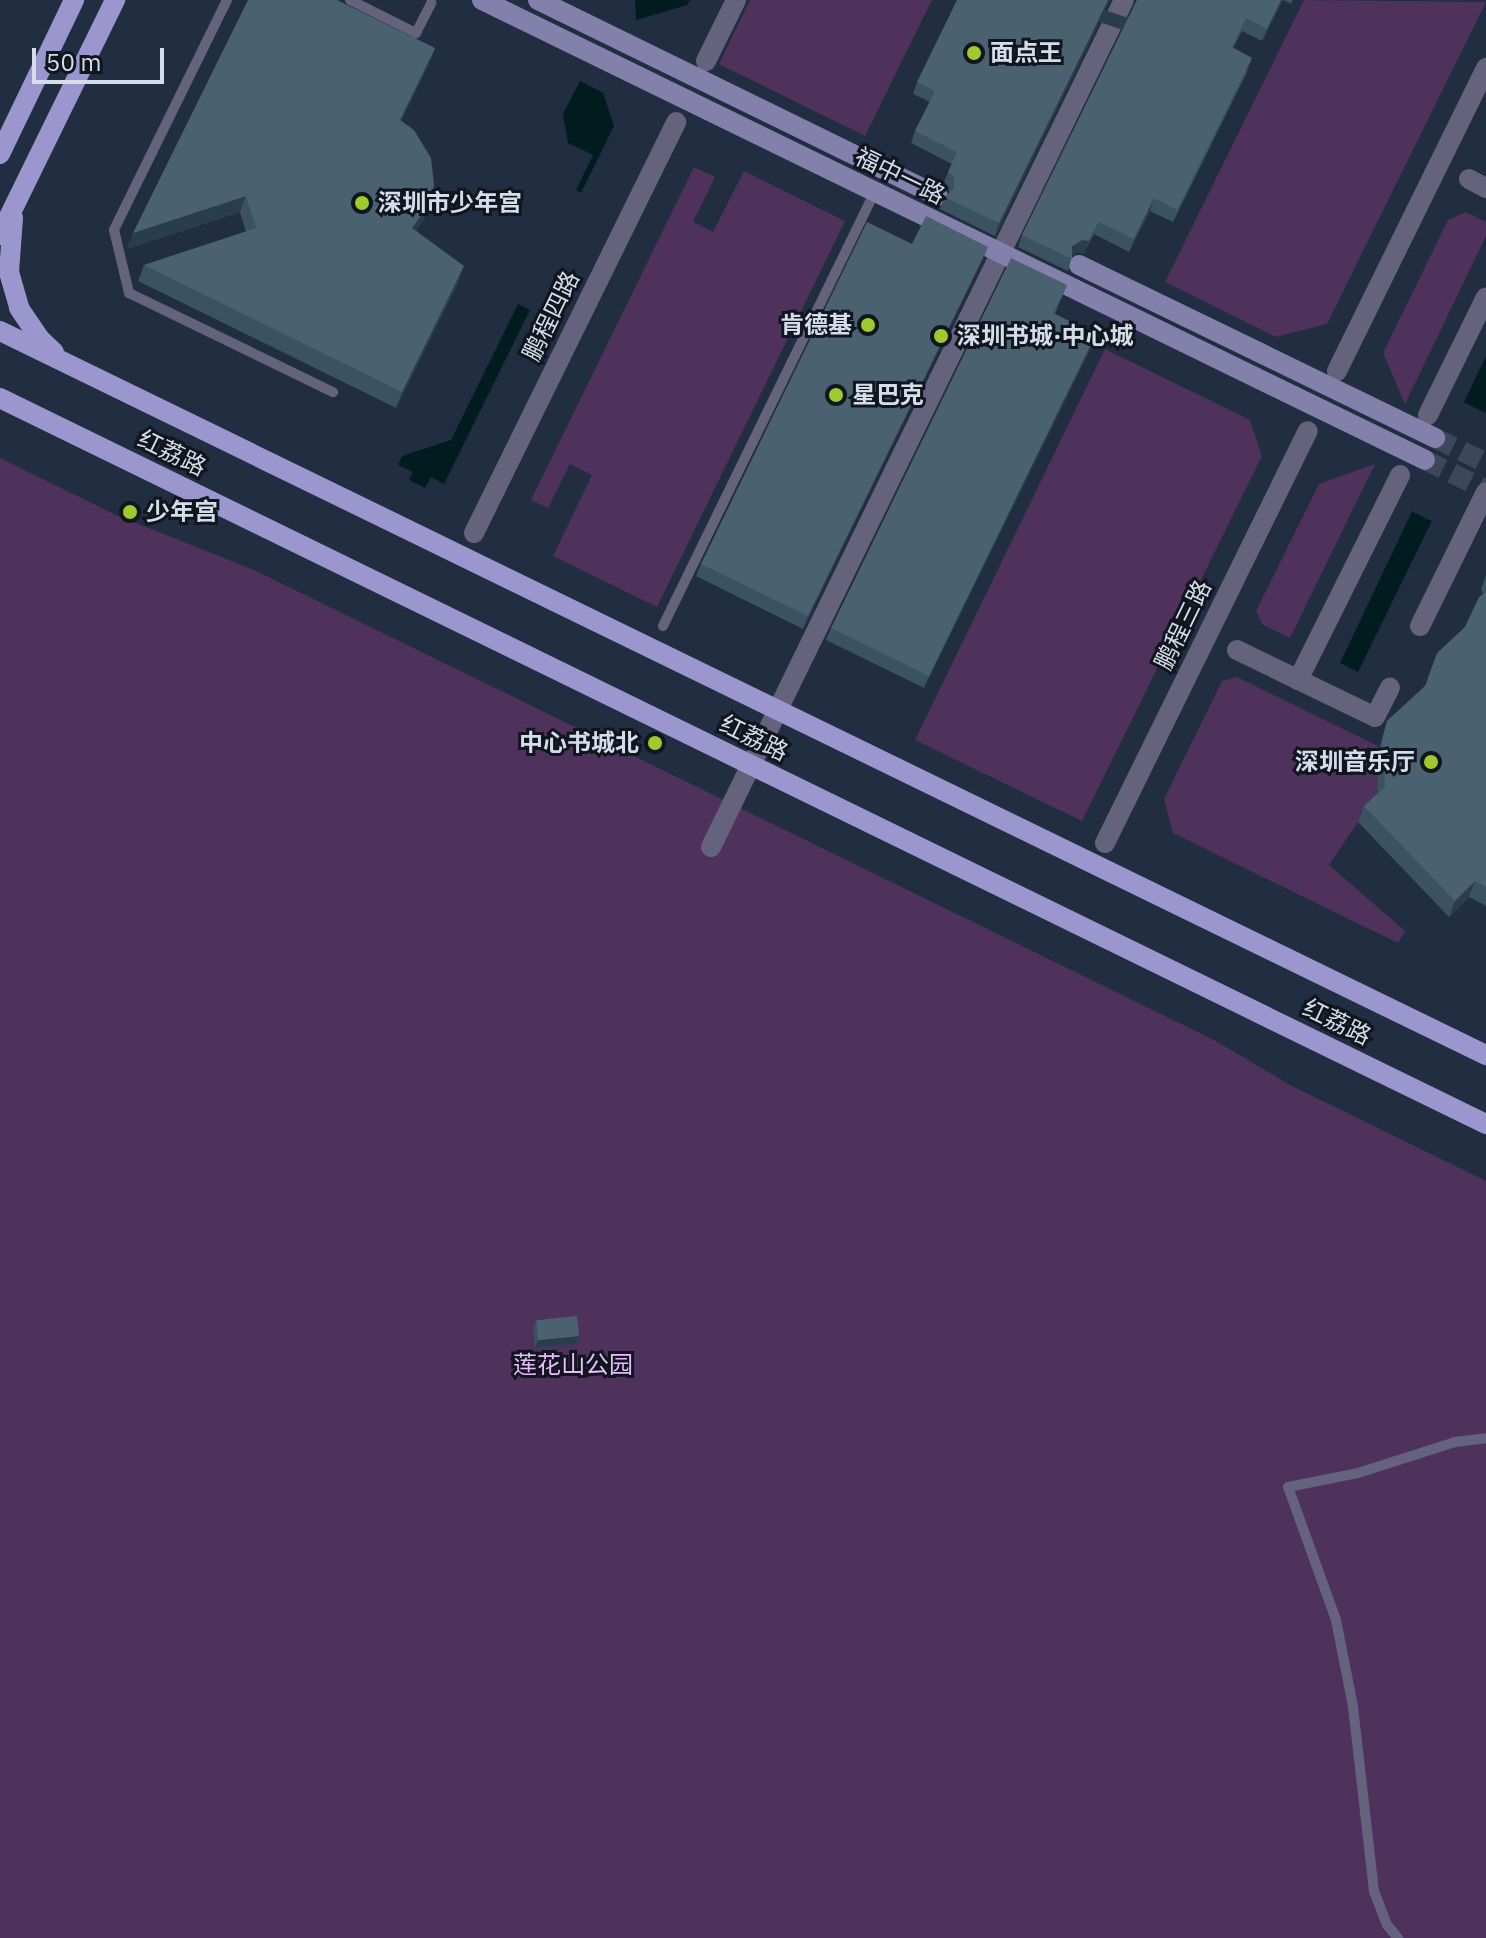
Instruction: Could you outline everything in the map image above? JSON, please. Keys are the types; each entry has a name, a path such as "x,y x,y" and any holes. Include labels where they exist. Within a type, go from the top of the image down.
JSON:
{"main road":[{"path":"0,154 74,0"},
{"path":"0,235 115,0"},
{"path":"16,202 9,238 9,272 19,308 40,339 69,365"},
{"name":"红荔路","path":"0,331 1486,1055"},
{"name":"红荔路","path":"0,398 1486,1124"}],"street":[{"name":"福中一路","path":"482,0 1425,460"},
{"name":"福中一路","path":"538,0 938,196"},
{"path":"706,61 736,0"},
{"path":"711,847 1124,0"},
{"path":"1337,371 1486,68"},
{"name":"鹏程四路","path":"474,533 676,122"},
{"path":"1079,265 1435,438"},
{"path":"1428,415 1486,297"},
{"name":"鹏程三路","path":"1105,843 1308,431"},
{"path":"1298,680 1400,475"},
{"path":"1420,626 1486,492"},
{"path":"1237,650 1375,717 1390,688"}],"lane":[{"path":"227,0 114,230 129,293 333,392"},
{"path":"350,0 416,33 431,3"},
{"path":"663,626 874,193"},
{"path":"1398,1938 1387,1925 1374,1891 1353,1706 1336,1620 1288,1487 1358,1473 1455,1442 1486,1438"}],"green space":[{"path":"750,0 932,0 865,136 719,64"},
{"path":"1304,0 1486,2 1327,324 1276,337 1165,282"},
{"path":"694,167 715,177 693,222 713,232 744,171 845,221 657,607 553,556 592,475 570,464 548,508 531,500"},
{"path":"1466,212 1486,222 1486,236 1405,404 1383,353 1448,220"},
{"path":"1105,349 1250,420 1262,456 1082,821 915,740"},
{"name":"莲花山公园","path":"0,458 116,515 254,570 1216,1041 1290,1085 1486,1181 1486,1938 0,1938"},
{"path":"1375,464 1290,638 1263,625 1256,611 1319,484"},
{"path":"1237,677 1378,746 1379,803 1358,822 1329,865 1405,931 1398,943 1173,833 1164,799 1222,681"}],"shaded area":[{"path":"635,0 690,0 687,5 636,20"},
{"path":"580,81 603,93 614,126 581,193 576,190 593,155 568,143 563,114"},
{"path":"518,304 530,310 444,484 431,477 425,488 409,480 413,472 398,465 402,456 451,440"},
{"path":"1486,356 1486,410 1358,672 1340,663"}],"pier":[{"path":"1463,402 1486,413 1486,419 1435,523 1411,511"}],"building":[{"name":"深圳市少年宫","path":"248,0 337,0 435,48 400,120 414,130 431,158 434,185 431,201 412,228 464,266 402,392 144,265 256,228 246,196 133,233"},
{"path":"957,0 1108,0 999,223 944,197 954,189 954,177 948,172 957,152 915,131 935,91 917,82"},
{"path":"1137,0 1281,0 1267,29 1246,18 1232,47 1252,58 1177,210 1154,198 1134,239 1099,222 1089,241 1082,240 1072,246 1072,259 1022,235"},
{"path":"926,216 988,247 808,616 701,564 867,222 912,244"},
{"path":"1011,258 1067,285 1053,313 1096,334 929,676 831,628"},
{"name":"深圳音乐厅","path":"1486,592 1486,887 1475,881 1455,901 1364,806 1385,787 1382,741 1387,721 1425,686 1437,653 1465,627 1479,597"},
{"path":"577,1316 579,1336 538,1340 536,1320"}],"tunnel":[{"path":"1435,438 1486,463"},
{"path":"1425,460 1486,490"}],"place":[{"name":"面点王","path":"974,53"},
{"name":"深圳市少年宫","path":"362,203"},
{"name":"肯德基","path":"868,325"},
{"name":"深圳书城·中心城","path":"941,336"},
{"name":"星巴克","path":"836,395"},
{"name":"少年宫","path":"130,512"},
{"name":"中心书城北","path":"655,743"},
{"name":"深圳音乐厅","path":"1431,762"}]}
